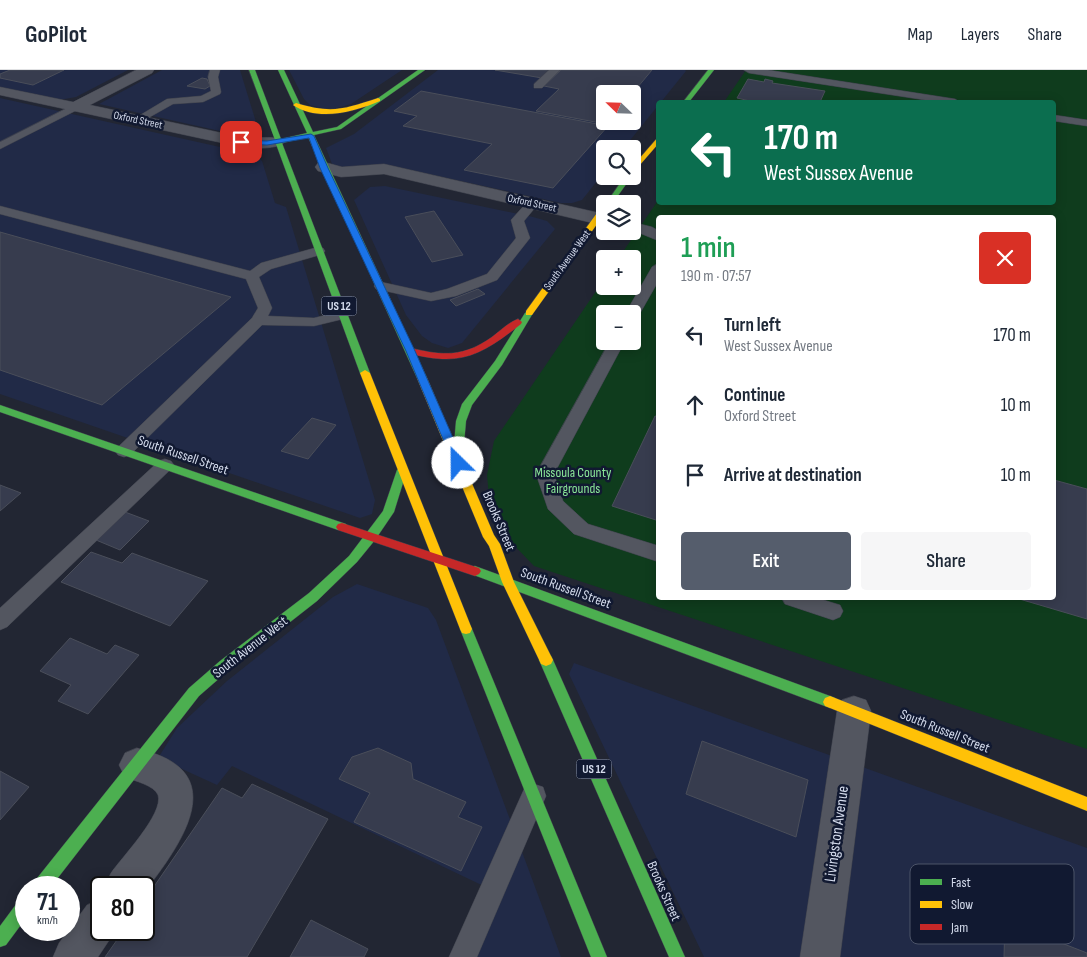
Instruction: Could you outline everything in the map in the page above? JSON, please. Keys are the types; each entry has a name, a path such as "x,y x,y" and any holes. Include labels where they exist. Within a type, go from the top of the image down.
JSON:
{"main road":[{"name":"US 12","path":"252,70 276,142 402,470 599,957"},
{"name":"Brooks Street","path":"281,70 324,168 411,351 489,537 494,544 508,582 549,666 677,957"},
{"path":"276,142 311,136 339,128 422,70"},
{"path":"688,100 711,70"},
{"path":"296,105 321,112 336,112 362,107 378,100"},
{"path":"641,161 656,142"},
{"name":"South Avenue West","path":"529,313 596,223"},
{"path":"411,351 427,358 438,358 457,357 480,350 529,313"},
{"path":"458,463 460,423 464,409 473,393 510,348 529,313"},
{"name":"South Russell Street","path":"0,408 371,537 508,582 854,711 1087,804"},
{"name":"South Avenue West","path":"49,876 172,717 202,684 312,599 355,559 388,512 402,470"},
{"path":"0,939 15,919"}],"street":[{"path":"75,107 147,70"},
{"name":"Oxford Street","path":"0,91 249,143 276,142"},
{"name":"Oxford Street","path":"324,168 341,172 380,169 533,204 596,211"},
{"name":"Oxford Street","path":"343,205 352,191 364,182 379,177 408,176"},
{"name":"Livingston Avenue","path":"820,957 854,711"},
{"path":"132,876 162,834 173,812 177,796 170,784 158,771 137,764"},
{"path":"74,957 90,934"}],"lane":[{"path":"138,120 171,102 210,96 216,92 213,77 216,70"},
{"path":"538,86 555,70"},
{"path":"749,70 942,100"},
{"path":"0,146 75,107"},
{"path":"1056,118 1087,123"},
{"path":"381,286 416,296 431,297 451,293 492,277 523,238 517,220 533,204"},
{"path":"0,210 252,276"},
{"path":"641,228 656,235"},
{"path":"252,276 266,266 318,251"},
{"path":"638,305 656,272"},
{"path":"124,450 175,403 258,320 265,308 252,276"},
{"path":"258,320 314,322 342,316"},
{"path":"613,350 545,474 555,504 581,529 656,553"},
{"path":"0,621 164,465"},
{"path":"798,600 832,611"},
{"path":"463,957 534,796"}],"shaded area":[{"path":"0,70 128,70 76,97 59,100 0,88"},
{"path":"162,70 240,70 256,122 245,131 229,133 99,104"},
{"path":"289,70 402,70 351,104 337,108 322,108 310,105 304,99"},
{"path":"438,70 686,71 663,100 656,100 656,108 641,127 641,85 596,85 596,130 638,130 630,140 596,140 596,182 582,200 572,203 561,203 387,165 340,168 332,164 326,148 354,134"},
{"path":"0,98 256,155 262,161 275,203 286,207 375,500 372,514 360,518 0,394"},
{"path":"385,186 533,217 547,221 555,229 462,343 448,348 432,343 422,336 406,315 354,200 370,187"},
{"path":"357,584 428,608 436,620 561,957 463,957 492,890 232,766 217,785 158,758 177,728 227,681 333,597"},
{"path":"574,663 1087,848 1087,957 704,957 569,674"}],"green space":[{"name":"Missoula County Fairgrounds","path":"746,70 1087,70 1087,749 534,566 510,541 490,507 487,475 494,441 596,291 596,295 641,295 641,250 624,250 631,240 641,240 641,225 656,203 656,205 1056,205 1056,100 725,100"}],"building":[{"path":"10,70 64,70 33,85 0,78 0,74"},
{"path":"495,70 550,70 542,78"},
{"path":"561,70 652,70 640,85 596,85 596,122 536,111 559,89 544,86"},
{"path":"202,78 207,79 210,86 205,89 187,86"},
{"path":"748,79 764,82 765,79 773,81 772,83 825,91 821,100 746,100 737,98"},
{"path":"421,91 596,124 596,130 604,130 553,188 464,170 492,144 403,126 417,116 394,111"},
{"path":"434,211 463,255 432,262 405,217"},
{"path":"0,232 231,297 102,405 0,370"},
{"path":"478,289 485,294 456,306 450,300"},
{"path":"655,416 656,416 656,520 612,506"},
{"path":"312,418 336,425 308,459 281,451"},
{"path":"1056,481 1087,489 1087,619 1023,600 1056,600"},
{"path":"0,485 21,493 0,511"},
{"path":"125,512 149,521 120,550 96,540"},
{"path":"91,552 122,563 132,553 208,581 170,626 61,582"},
{"path":"70,638 107,654 115,645 139,655 88,714 58,701 71,685 40,671"},
{"path":"702,741 808,780 796,837 686,794"},
{"path":"378,748 411,763 413,779 466,802 458,817 482,827 461,871 354,822 370,793 339,779 352,757"},
{"path":"0,771 29,787 0,820"},
{"path":"252,784 328,819 247,957 105,957 116,941 155,941 155,885 222,788 242,798"},
{"path":"311,920 368,949 364,957 290,957"},
{"path":"1004,944 1064,944 1087,953 1087,957 1004,957"}],"traffic: fast":[{"path":"252,70 365,373"},
{"path":"281,70 422,378"},
{"path":"276,142 339,128 422,70"},
{"path":"688,100 711,70"},
{"path":"615,195 622,185"},
{"path":"458,456 461,421 467,404 499,363 529,313"},
{"path":"0,408 342,527"},
{"path":"371,537 388,512 402,470"},
{"path":"49,876 194,692 225,665 313,597 353,559 371,537"},
{"path":"475,571 830,702"},
{"path":"466,629 599,957"},
{"path":"546,660 677,957"},
{"path":"0,939 15,919"}],"traffic: slow":[{"path":"296,105 317,111 337,112 358,108 378,100"},
{"path":"641,161 656,142"},
{"path":"529,313 596,220"},
{"path":"365,373 466,629"},
{"path":"422,378 489,537 494,544 508,582 546,660"},
{"path":"830,702 1087,804"}],"traffic: jam":[{"path":"411,351 428,356 456,357 480,348 518,322"},
{"path":"342,527 475,571"}],"route":[{"path":"241,142 257,144 311,136 324,168 411,351 458,463"}]}
